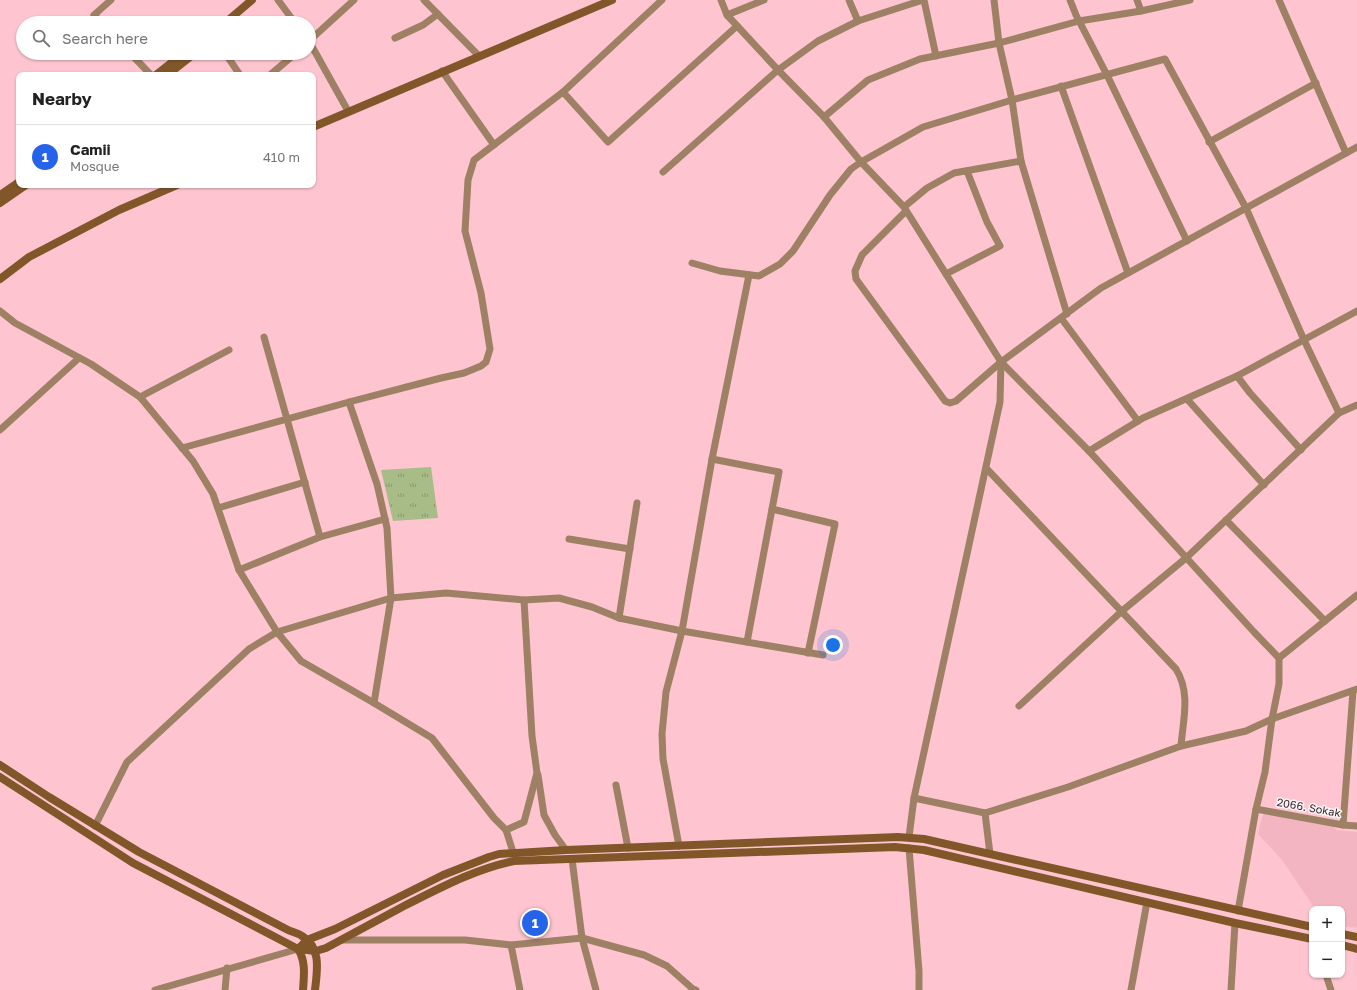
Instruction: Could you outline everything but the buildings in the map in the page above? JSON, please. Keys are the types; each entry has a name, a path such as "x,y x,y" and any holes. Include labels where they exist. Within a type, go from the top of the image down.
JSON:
{"street":[{"path":"95,16 94,15 111,0"},
{"path":"233,16 252,0"},
{"path":"278,0 290,16"},
{"path":"316,35 354,0"},
{"path":"424,0 479,56"},
{"path":"316,125 612,0"},
{"path":"182,448 349,402 464,373 481,366 486,362 490,349 481,293 464,232 468,180 474,160 564,92 662,0"},
{"path":"721,0 728,15 737,26 824,117 861,162 905,209 1001,362 1089,451 1279,658 1279,684 1272,719 1265,772 1256,809 1235,923 1231,990"},
{"path":"728,15 764,0"},
{"path":"849,0 858,21"},
{"path":"663,172 778,70 818,41 858,21 924,0 936,56"},
{"path":"994,0 999,43 1012,100 1021,161 1064,316 1138,421"},
{"path":"1070,0 1079,22 1107,74 1187,241"},
{"path":"1137,0 1141,11"},
{"path":"824,117 868,80 920,59 999,43 1079,22 1141,11 1190,0"},
{"path":"1279,0 1346,153"},
{"path":"395,38 423,25 438,14"},
{"path":"564,92 608,142 737,26"},
{"path":"316,54 348,111"},
{"path":"692,263 720,271 759,276 780,264 793,251 830,195 851,169 923,127 1061,86 1165,59 1246,208 1304,340 1339,413"},
{"path":"137,60 148,72"},
{"path":"160,72 175,60"},
{"path":"172,72 186,60"},
{"path":"230,60 238,72"},
{"path":"274,72 288,60"},
{"path":"442,71 494,146"},
{"path":"1209,142 1316,82"},
{"path":"1061,86 1128,273"},
{"path":"1021,161 954,173 927,188 905,209 862,256 855,271 856,279 945,401 950,403 956,401 1001,362 1101,288 1357,147"},
{"path":"946,274 1000,246 987,222 967,171"},
{"path":"0,195 16,184"},
{"path":"0,203 22,188"},
{"path":"0,279 29,257 119,210 170,188"},
{"path":"679,846 668,777 664,768 662,734 666,692 682,631 712,459 749,275"},
{"path":"0,311 15,323 79,358 140,397 193,461 213,494 239,570 277,632 301,661 432,738 494,818 506,830 513,852"},
{"path":"1089,451 1138,421 1237,376 1357,311"},
{"path":"264,337 320,537"},
{"path":"140,397 229,350"},
{"path":"0,430 79,358"},
{"path":"919,990 919,971 909,848 914,798 1000,402 1001,362"},
{"path":"1237,376 1250,393 1301,450"},
{"path":"1187,399 1264,484"},
{"path":"349,402 378,484 387,528 391,598 374,703"},
{"path":"1019,706 1122,611 1186,558 1339,413 1357,404"},
{"path":"712,459 779,472 747,642"},
{"path":"986,468 1173,664 1182,680 1186,700 1181,746"},
{"path":"218,508 305,482"},
{"path":"619,618 637,503"},
{"path":"772,509 835,524 808,653"},
{"path":"239,570 320,537 385,519"},
{"path":"1226,520 1325,621"},
{"path":"569,539 630,549"},
{"path":"95,826 127,762 249,649 277,632 391,598 446,593 524,600 559,598 592,607 619,618 682,631 823,656"},
{"path":"1279,658 1357,595"},
{"path":"524,600 532,736 544,815 555,835 572,859 582,938 596,990"},
{"path":"914,798 985,813 1068,787 1181,746 1246,731 1272,719 1355,690 1343,825"},
{"path":"0,765 138,852 302,936 316,951 317,969 315,990"},
{"path":"506,830 524,822 537,773"},
{"path":"0,777 133,863 298,949 302,954 304,971 303,990"},
{"path":"616,785 628,848"},
{"name":"2066. Sokak","path":"1256,809 1343,825 1357,826"},
{"path":"985,813 990,854"},
{"path":"298,949 307,940 335,929 443,875 489,857 513,852 909,837 924,839 1309,926"},
{"path":"155,990 226,968 298,949 316,951 326,948 442,886 479,870 514,861 895,847 909,848 924,850 1235,923 1309,938"},
{"path":"1133,990 1147,902"},
{"path":"1345,935 1357,937"},
{"path":"341,940 465,940 511,945 582,938 644,955 667,966 694,990"},
{"path":"511,945 520,990"},
{"path":"1345,946 1357,949"},
{"path":"225,990 226,968"},
{"path":"1327,978 1331,990"}],"shaded area":[{"path":"1265,813 1332,823 1336,830 1357,832 1357,928 1345,926 1345,906 1313,906 1282,860 1258,834 1262,817"}],"green space":[{"path":"431,467 438,518 393,521 381,470"}],"place":[{"name":"Camii","path":"535,923"}]}
